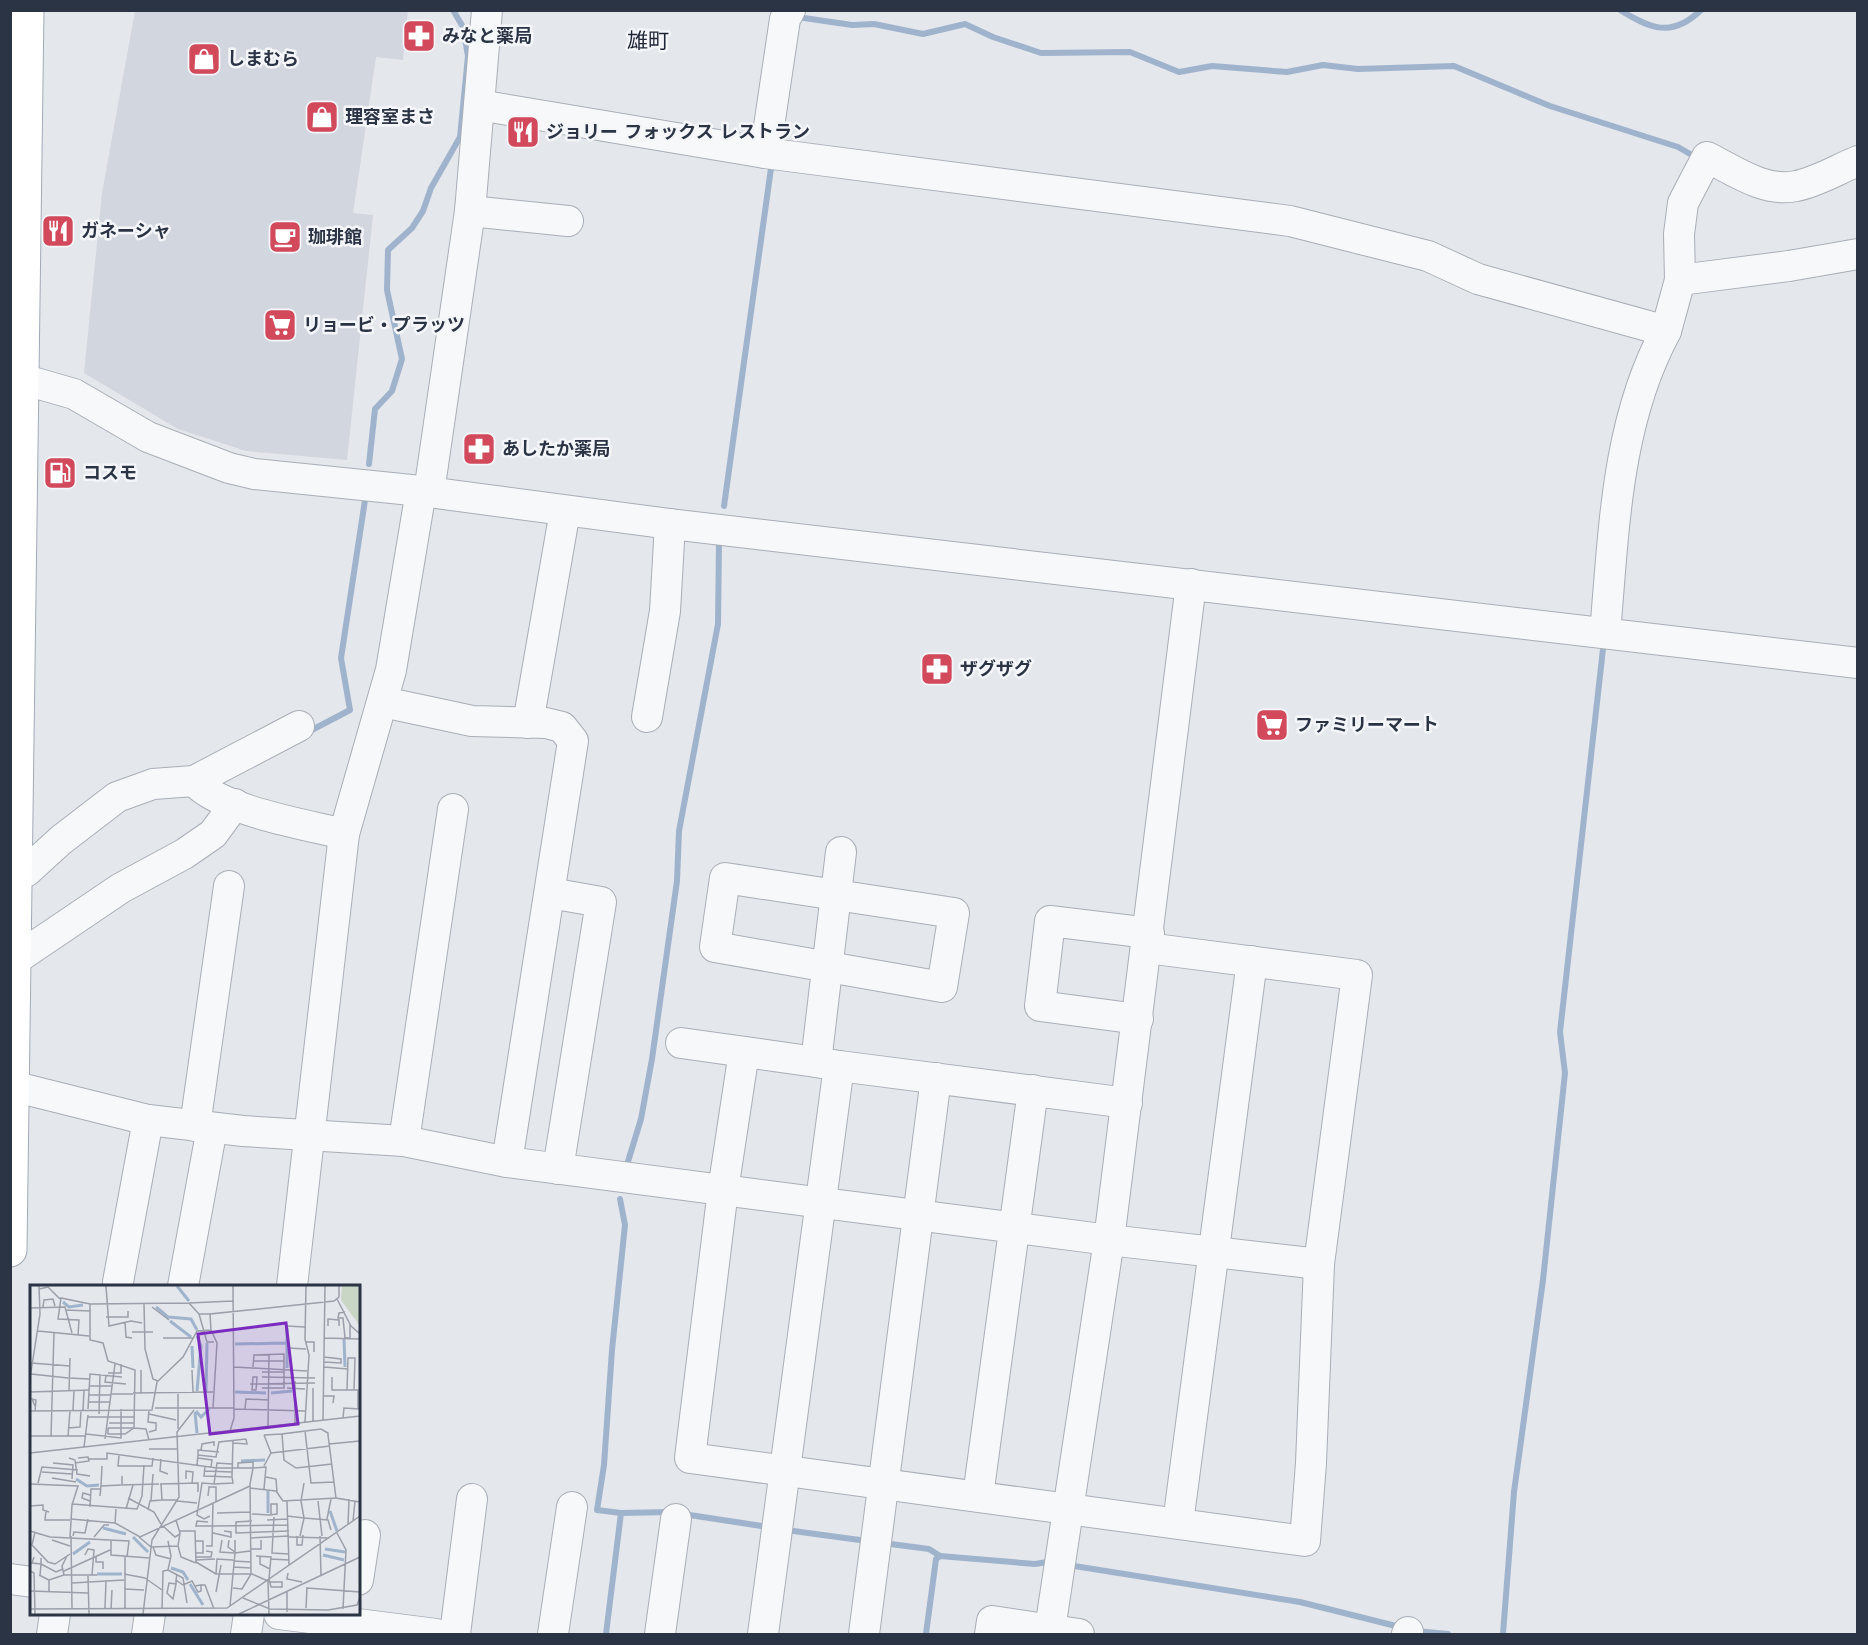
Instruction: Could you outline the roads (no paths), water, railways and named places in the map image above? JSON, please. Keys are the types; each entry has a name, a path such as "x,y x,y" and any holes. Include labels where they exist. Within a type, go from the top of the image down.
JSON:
{"main road":[{"path":"10,1250 27,10"}],"street":[{"path":"292,1285 344,834 391,670 425,491 470,211 488,10"},
{"path":"771,153 785,20 790,10"},
{"path":"479,105 771,153 1290,221 1428,256 1478,279 1666,331"},
{"path":"1605,633 1618,487 1635,406 1649,363 1666,331 1680,280 1679,234 1683,203 1704,162 1707,157 1751,179 1776,187 1796,186 1857,161"},
{"path":"470,211 568,221"},
{"path":"1680,280 1789,267 1857,254"},
{"path":"22,379 74,394 148,437 228,468 254,474 425,491 670,524 1857,663"},
{"path":"528,723 566,511"},
{"path":"647,717 665,611 670,524"},
{"path":"1050,1629 1110,1240 1191,584"},
{"path":"383,702 472,721 562,727 573,741 507,1162"},
{"path":"198,785 299,726"},
{"path":"14,879 27,871 61,840 117,797 153,784 198,785 235,804 344,834"},
{"path":"13,961 121,888 184,854 213,834 235,804"},
{"path":"404,1141 453,809"},
{"path":"763,1635 820,1203 828,1064 828,968 842,852"},
{"path":"725,878 954,913 942,987 828,968 715,947 725,878"},
{"path":"183,1285 229,886"},
{"path":"550,893 601,902 558,1169"},
{"path":"744,1052 723,1190 690,1458 1305,1541 1311,1464 1319,1264 1357,975 1252,962 1050,921 1040,1006 1138,1019"},
{"path":"1178,1523 1252,962"},
{"path":"681,1043 1127,1103"},
{"path":"864,1635 936,1078"},
{"path":"12,1086 148,1120 309,1136 404,1141 507,1162 558,1169 1110,1240 1319,1264"},
{"path":"978,1496 1032,1090"},
{"path":"118,1282 148,1120"},
{"path":"455,1635 472,1499"},
{"path":"553,1635 572,1507"},
{"path":"660,1635 676,1519"},
{"path":"360,1567 365,1535"},
{"path":"10,1579 30,1582"},
{"path":"52,1635 55,1615"},
{"path":"147,1635 150,1615"},
{"path":"246,1635 249,1615"},
{"path":"286,1615 436,1635"},
{"path":"990,1635 992,1621 1079,1635"}],"waterway":[{"path":"369,464 375,409 392,391 402,359 387,290 388,250 412,228 423,211 431,188 460,137 468,56 463,27 453,10"},
{"path":"1620,10 1642,22 1661,28 1680,24 1701,10"},
{"path":"797,17 852,25 874,24 923,34 965,24 993,37 1041,53 1130,52 1179,72 1212,66 1287,72 1323,65 1358,69 1454,66 1550,106 1678,147 1697,158"},
{"path":"724,506 772,161"},
{"path":"308,732 350,710 341,658 365,500"},
{"path":"626,1168 641,1119 652,1059 677,881 679,831 718,624 719,541"},
{"path":"1503,1634 1514,1492 1543,1280 1565,1073 1560,1032 1603,649"},
{"path":"606,1634 621,1513 597,1510 604,1465 612,1350 625,1225 620,1199"},
{"path":"621,1513 670,1512"},
{"path":"683,1514 768,1527"},
{"path":"786,1530 867,1541"},
{"path":"883,1543 929,1549 940,1556 1035,1564 1053,1561"},
{"path":"926,1634 936,1559 940,1556"},
{"path":"1068,1565 1300,1602 1400,1627"},
{"path":"1416,1631 1448,1634"}],"place":[{"name":"みなと薬局","path":"419,36"},
{"name":"しまむら","path":"204,59"},
{"name":"理容室まさ","path":"322,117"},
{"name":"ジョリー フォックス レストラン","path":"523,132"},
{"name":"ガネーシャ","path":"58,231"},
{"name":"珈琲館","path":"285,237"},
{"name":"リョービ・プラッツ","path":"280,325"},
{"name":"あしたか薬局","path":"479,449"},
{"name":"コスモ","path":"60,473"},
{"name":"ザグザグ","path":"937,669"},
{"name":"ファミリーマート","path":"1272,725"}],"district":[{"name":"雄町","path":"648,41"}]}
